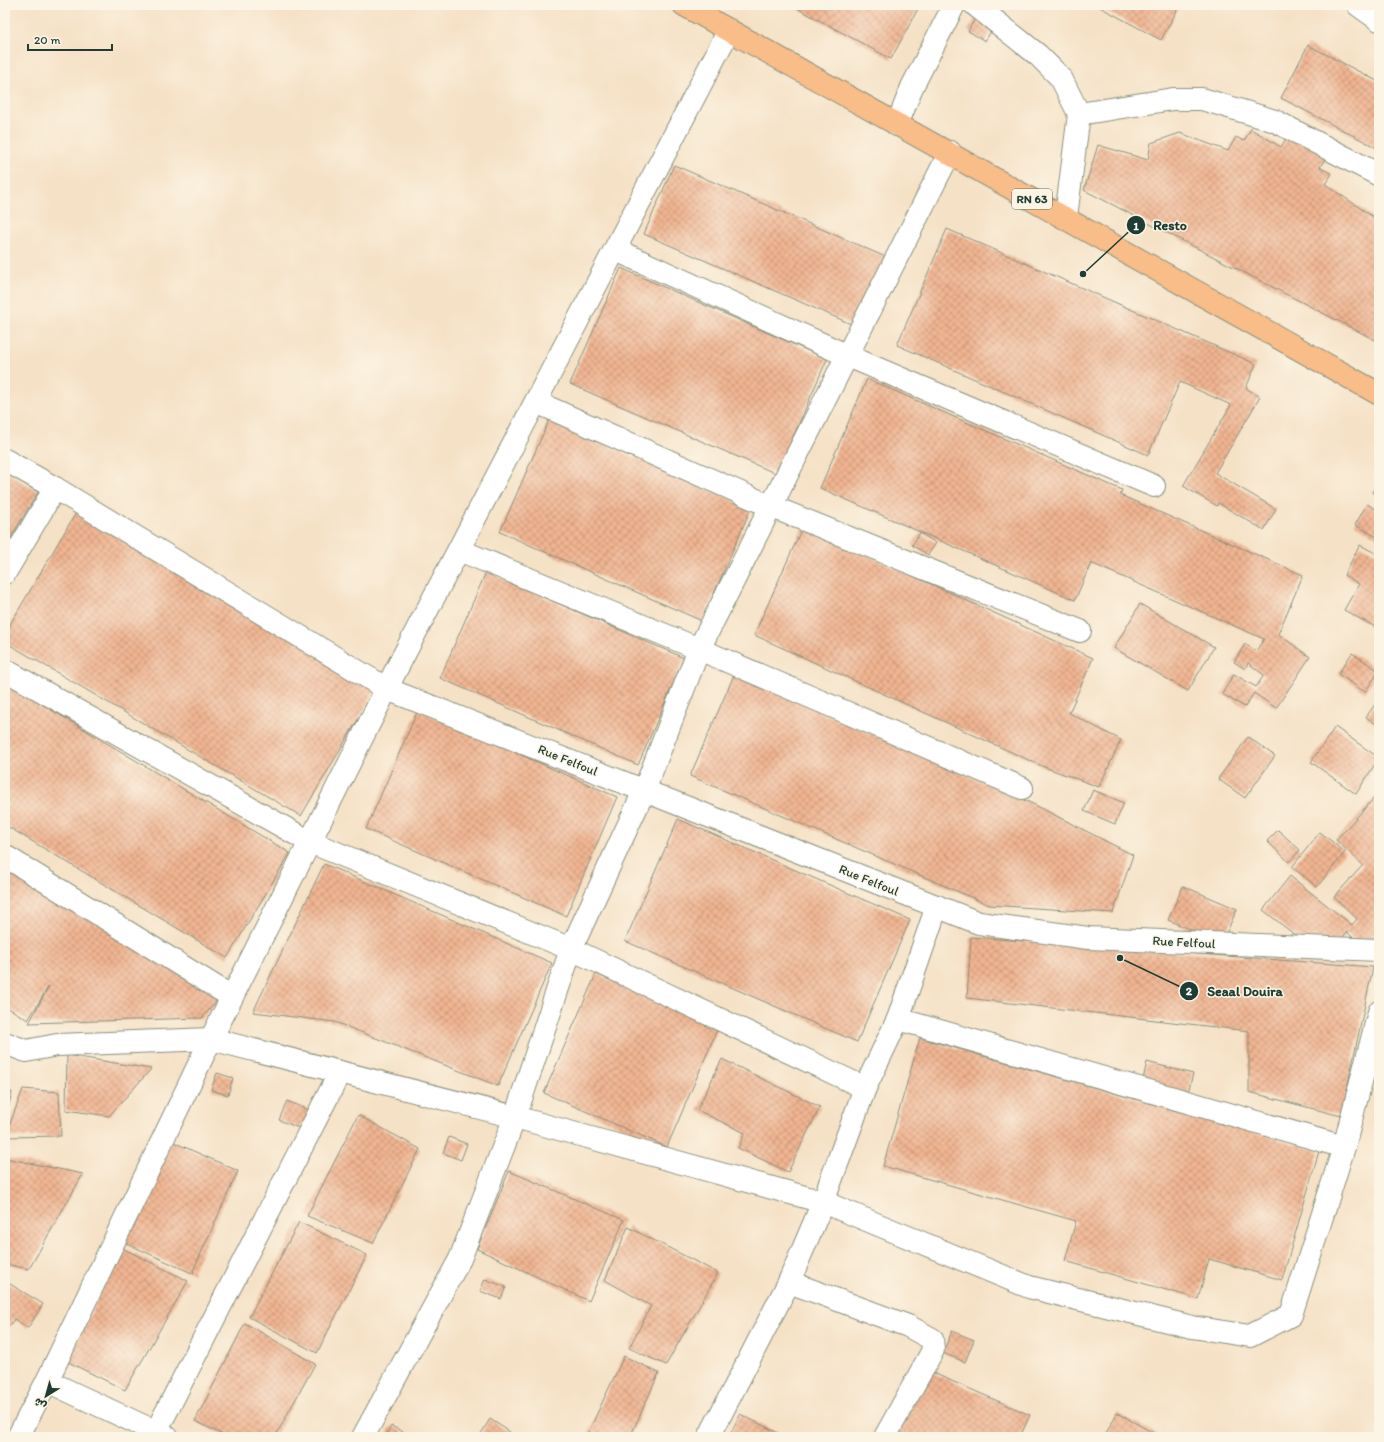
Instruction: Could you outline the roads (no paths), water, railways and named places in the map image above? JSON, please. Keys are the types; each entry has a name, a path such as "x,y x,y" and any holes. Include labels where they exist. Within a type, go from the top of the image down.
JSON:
{"main road":[{"name":"RN 63","path":"684,5 897,125 950,152 1379,394"}],"street":[{"path":"897,125 912,87 954,5"},
{"path":"975,5 1038,55 1061,78 1079,114 1066,218"},
{"path":"1358,5 1379,20"},
{"path":"18,1437 47,1381 211,1039 387,689 729,30"},
{"path":"1079,114 1173,99 1202,99 1275,121 1379,175"},
{"path":"363,1437 460,1259 515,1116 571,949 644,791 699,649 950,152"},
{"path":"616,250 848,356 1154,486"},
{"path":"536,402 770,506 1080,631"},
{"name":"Rue Felfoul","path":"5,460 55,488 387,689 979,923 1088,938 1379,950"},
{"path":"5,573 55,488"},
{"path":"459,550 699,649 1022,788"},
{"path":"5,670 310,842 571,949 865,1088"},
{"path":"5,856 232,997"},
{"path":"709,1437 789,1282 823,1202 865,1088 898,1019 937,906"},
{"path":"5,1043 26,1051 57,1045 211,1039 515,1116 823,1202 1029,1287 1192,1327 1250,1336 1291,1315 1344,1147 1379,1012"},
{"path":"898,1019 1344,1147"},
{"path":"47,1381 161,1435 340,1072"},
{"path":"789,1282 908,1326 932,1339 933,1350 885,1437"}],"place":[{"name":"Resto","path":"1083,274"},
{"name":"Seaal Douira","path":"1120,958"}]}
